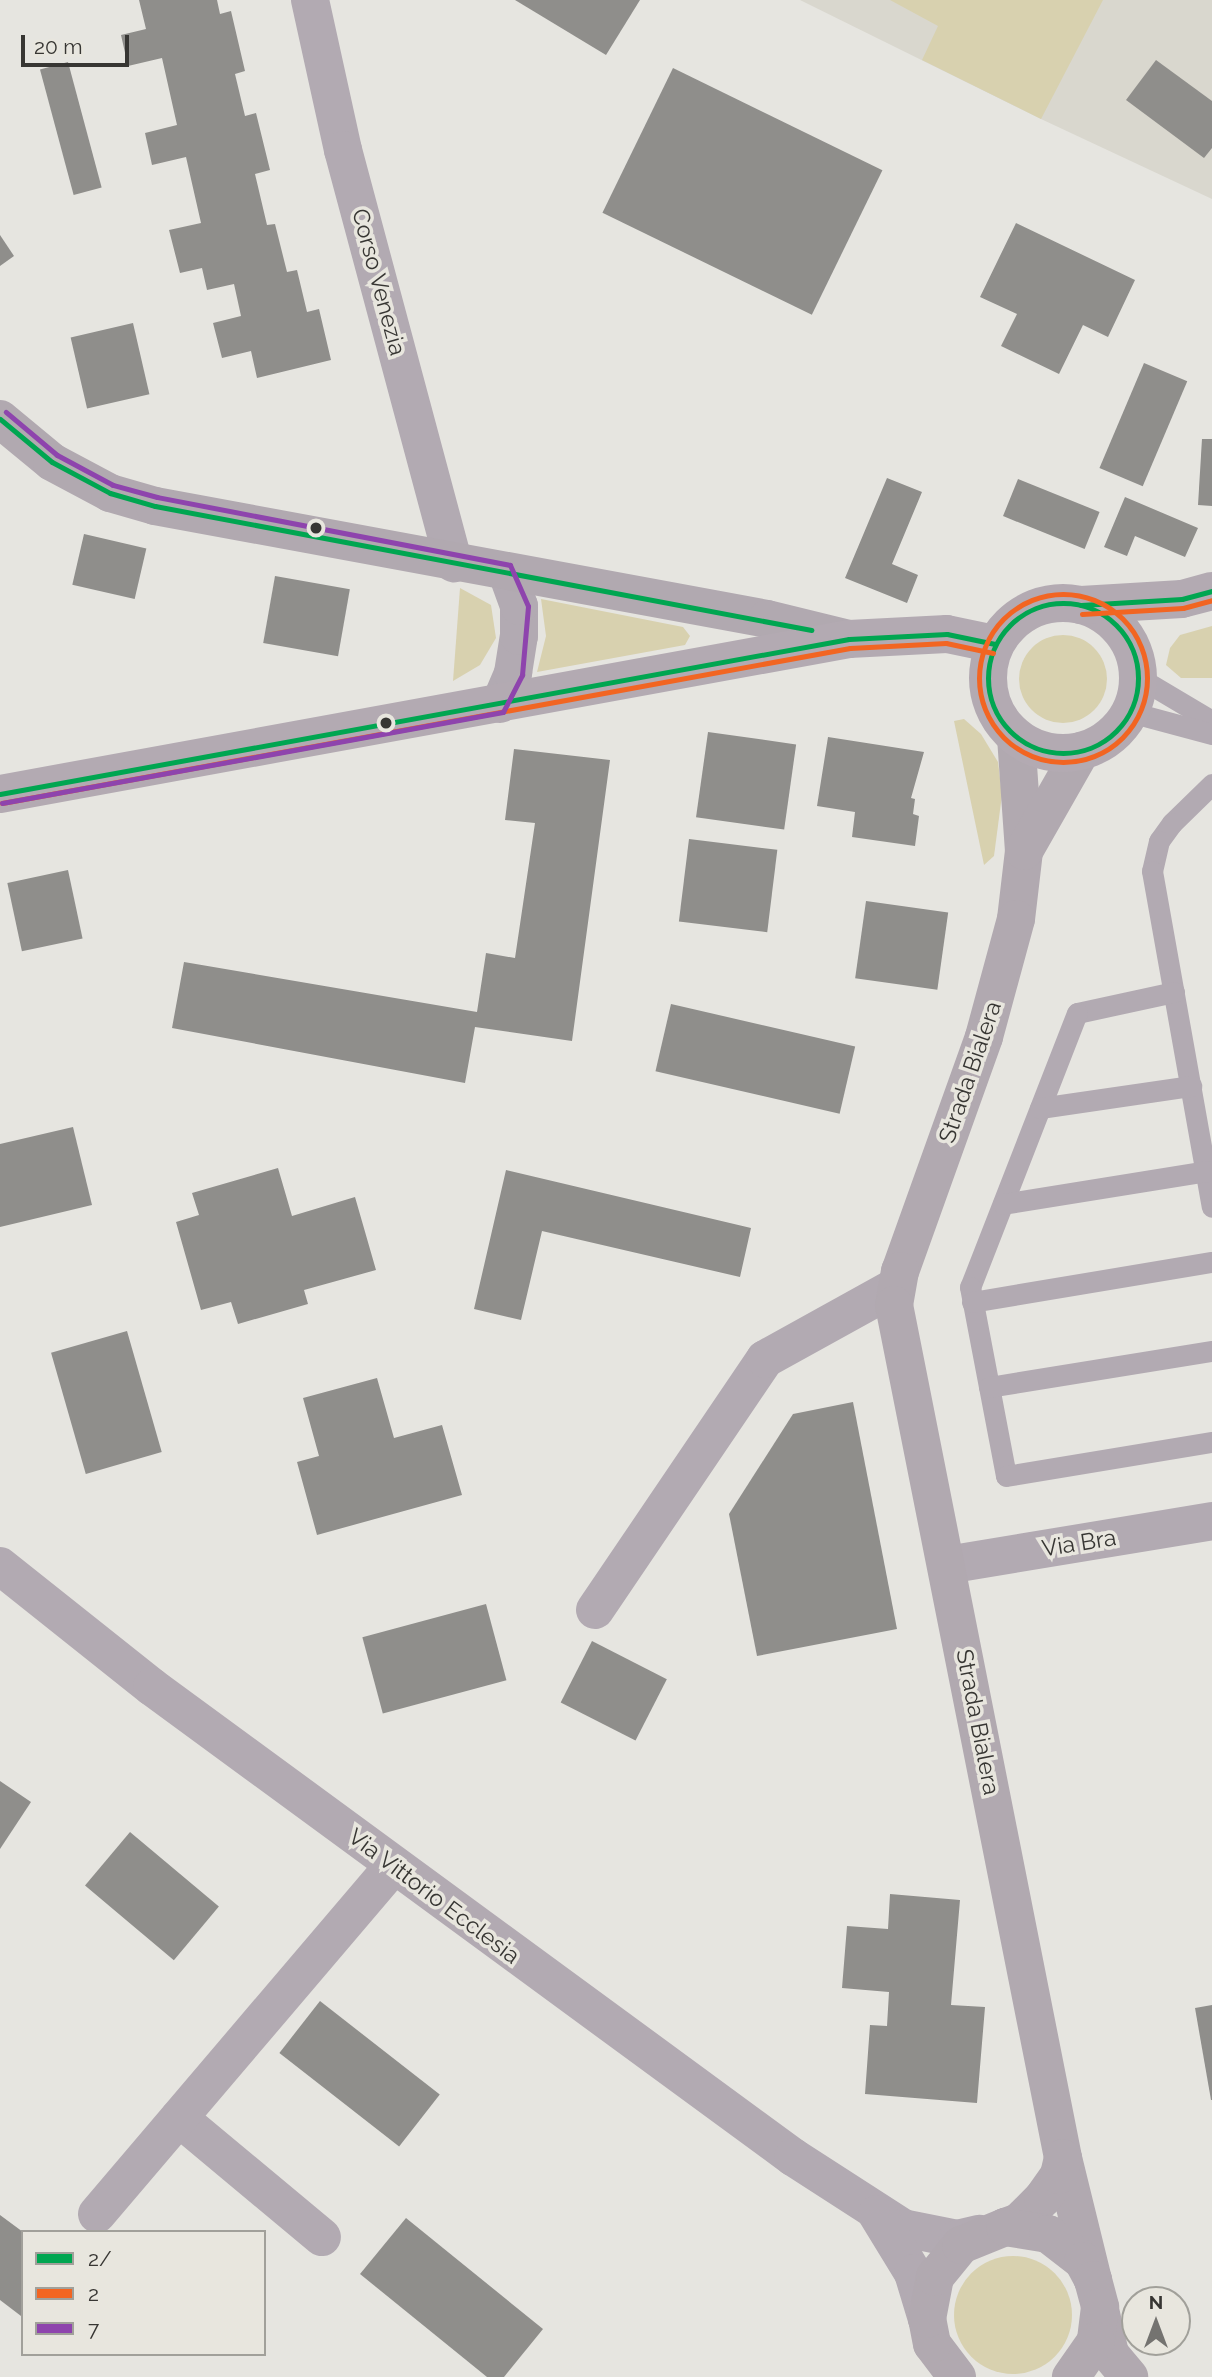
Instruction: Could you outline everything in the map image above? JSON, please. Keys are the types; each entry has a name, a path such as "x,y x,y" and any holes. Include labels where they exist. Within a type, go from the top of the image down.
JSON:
{"main road":[{"path":"1197,595 1134,681 1118,729 1081,751 1039,749 1016,737 998,718 989,694 987,668 995,644 1010,623 1031,609 1056,603 1081,605 1197,595"},
{"path":"1081,605 1104,615 1123,632 1134,681"},
{"path":"0,794 849,639 947,634 995,644"}],"street":[{"name":"Corso Venezia","path":"310,0 343,150 454,563"},
{"path":"0,419 52,462 110,493 155,506 767,619 849,639"},
{"path":"500,704 513,674 519,636 519,606 507,573"},
{"name":"Strada Bialera","path":"1016,737 1024,851 1005,966 895,1287 901,1346 947,1565 1063,2158 1110,2354 1129,2377"},
{"name":"Strada Bialera","path":"1024,851 1081,751"},
{"path":"594,1610 765,1359 895,1287"},
{"name":"Via Bra","path":"947,1565 1212,1521"},
{"name":"Via Vittorio Ecclesia","path":"0,1566 152,1687 393,1866 877,2214 928,2235 957,2239 992,2230"},
{"path":"97,2214 393,1866"},
{"path":"179,2118 322,2237"},
{"path":"957,2377 932,2344 927,2319 931,2288 945,2259 992,2230 1019,2222 1043,2198 1059,2175 1063,2158"},
{"name":"Via Vittorio Ecclesia","path":"877,2214 913,2273 927,2319"},
{"path":"992,2230 1048,2234 1067,2245 1097,2293 1096,2341 1071,2377"}],"lane":[{"path":"1134,681 1212,721"},
{"path":"1134,681 1212,734"},
{"path":"1212,784 1171,823 1154,859 1152,871 1212,1207"},
{"path":"1174,992 1077,1013 970,1287 1006,1476 1212,1442"},
{"path":"1040,1108 1191,1086"},
{"path":"1003,1203 1206,1171"},
{"path":"972,1303 1212,1262"},
{"path":"989,1387 1212,1351"}],"shaded area":[{"path":"800,0 1212,0 1212,199 1041,119"},
{"path":"890,0 1103,0 1041,119 922,60 938,26"},
{"path":"460,588 491,605 496,638 480,665 453,681"},
{"path":"541,599 683,627 690,636 685,645 537,672 546,636"},
{"path":"1212,626 1212,678 1181,678 1166,665 1170,648 1180,635"},
{"path":"1063,635 1080,638 1094,648 1104,662 1107,679 1104,696 1094,710 1080,720 1063,723 1046,720 1032,710 1022,696 1019,679 1022,662 1032,648 1046,638"},
{"path":"964,719 981,734 998,762 1002,795 994,856 984,865 954,721"},
{"path":"1013,2256 1036,2260 1055,2273 1068,2292 1072,2315 1068,2338 1055,2357 1036,2370 1013,2374 990,2370 971,2357 958,2338 954,2315 958,2292 971,2273 990,2260"}],"building":[{"path":"139,0 217,0 220,14 231,11 245,71 235,74 245,116 256,113 270,170 255,174 267,225 275,224 287,272 297,270 307,312 319,309 331,360 257,378 251,351 222,358 213,323 241,316 234,284 207,290 202,268 180,273 169,230 201,223 186,157 152,165 145,133 177,125 162,58 128,66 121,35 146,29"},
{"path":"515,0 640,0 606,55"},
{"path":"1156,60 1212,101 1212,148 1204,158 1126,100"},
{"path":"68,62 102,188 74,195 40,70"},
{"path":"673,68 882,170 812,315 602,213"},
{"path":"1016,223 1135,280 1108,337 1083,325 1059,374 1001,346 1017,314 980,297"},
{"path":"0,235 14,256 0,266"},
{"path":"133,323 149,394 87,409 71,337"},
{"path":"1144,363 1187,381 1143,486 1099,468"},
{"path":"1202,439 1212,439 1212,506 1198,505"},
{"path":"887,478 922,492 892,564 918,575 907,603 845,578"},
{"path":"1018,479 1100,512 1085,549 1003,516"},
{"path":"1125,497 1198,528 1185,557 1135,536 1127,556 1104,547"},
{"path":"84,534 146,548 135,599 72,585"},
{"path":"275,576 350,589 338,656 263,643"},
{"path":"708,732 796,744 784,830 696,817"},
{"path":"828,737 924,752 911,798 915,799 913,814 919,816 915,846 852,837 855,812 817,806"},
{"path":"514,749 610,760 572,1041 475,1027 465,1083 172,1028 184,962 477,1012 486,953 515,958 535,823 505,820"},
{"path":"689,839 777,850 767,932 679,921"},
{"path":"68,870 83,938 22,951 7,883"},
{"path":"866,901 948,913 937,990 855,978"},
{"path":"671,1004 855,1047 840,1114 655,1071"},
{"path":"73,1127 92,1205 0,1227 0,1144"},
{"path":"278,1168 292,1216 355,1197 376,1270 304,1290 308,1304 238,1324 231,1302 201,1310 176,1222 199,1215 192,1193"},
{"path":"506,1170 751,1228 740,1277 542,1231 521,1320 474,1309"},
{"path":"127,1331 162,1452 86,1474 51,1353"},
{"path":"377,1378 394,1438 442,1425 462,1495 317,1535 297,1462 319,1456 303,1398"},
{"path":"853,1402 897,1629 757,1656 729,1514 793,1414"},
{"path":"486,1604 506,1680 383,1713 362,1637"},
{"path":"592,1641 667,1679 636,1741 561,1702"},
{"path":"0,1781 31,1802 0,1849"},
{"path":"130,1832 219,1907 174,1960 85,1886"},
{"path":"890,1894 960,1900 951,2005 985,2007 977,2103 865,2094 870,2025 887,2026 889,1992 842,1988 847,1926 888,1929"},
{"path":"320,2001 440,2095 399,2147 279,2053"},
{"path":"1212,2005 1212,2100 1211,2100 1195,2008"},
{"path":"0,2215 21,2231 21,2316 0,2300"},
{"path":"406,2218 543,2329 504,2377 487,2377 360,2274"}],"transit line":[{"name":"7","path":"2,803 503,712 522,675 528,606 510,565 157,497 113,485 57,455 6,412"},
{"name":"2/","path":"0,419 52,462 110,493 155,506 811,630"},
{"name":"2/","path":"1081,605 1182,599 1212,591"},
{"name":"2","path":"1063,594 1095,601 1122,619 1140,646 1147,678 1140,710 1122,737 1095,755 1063,762 1031,755 1004,737 986,710 979,678 986,646 1004,619 1031,601 1063,594"},
{"name":"2","path":"1082,614 1183,608 1212,600"},
{"name":"2/","path":"1063,603 1092,609 1116,625 1132,649 1138,678 1132,707 1116,731 1092,747 1063,753 1034,747 1010,731 994,707 988,678 994,649 1010,625 1034,609 1063,603"},
{"name":"2/","path":"0,794 849,639 947,634 995,644"},
{"name":"2","path":"2,803 850,648 946,643 993,653"}]}
